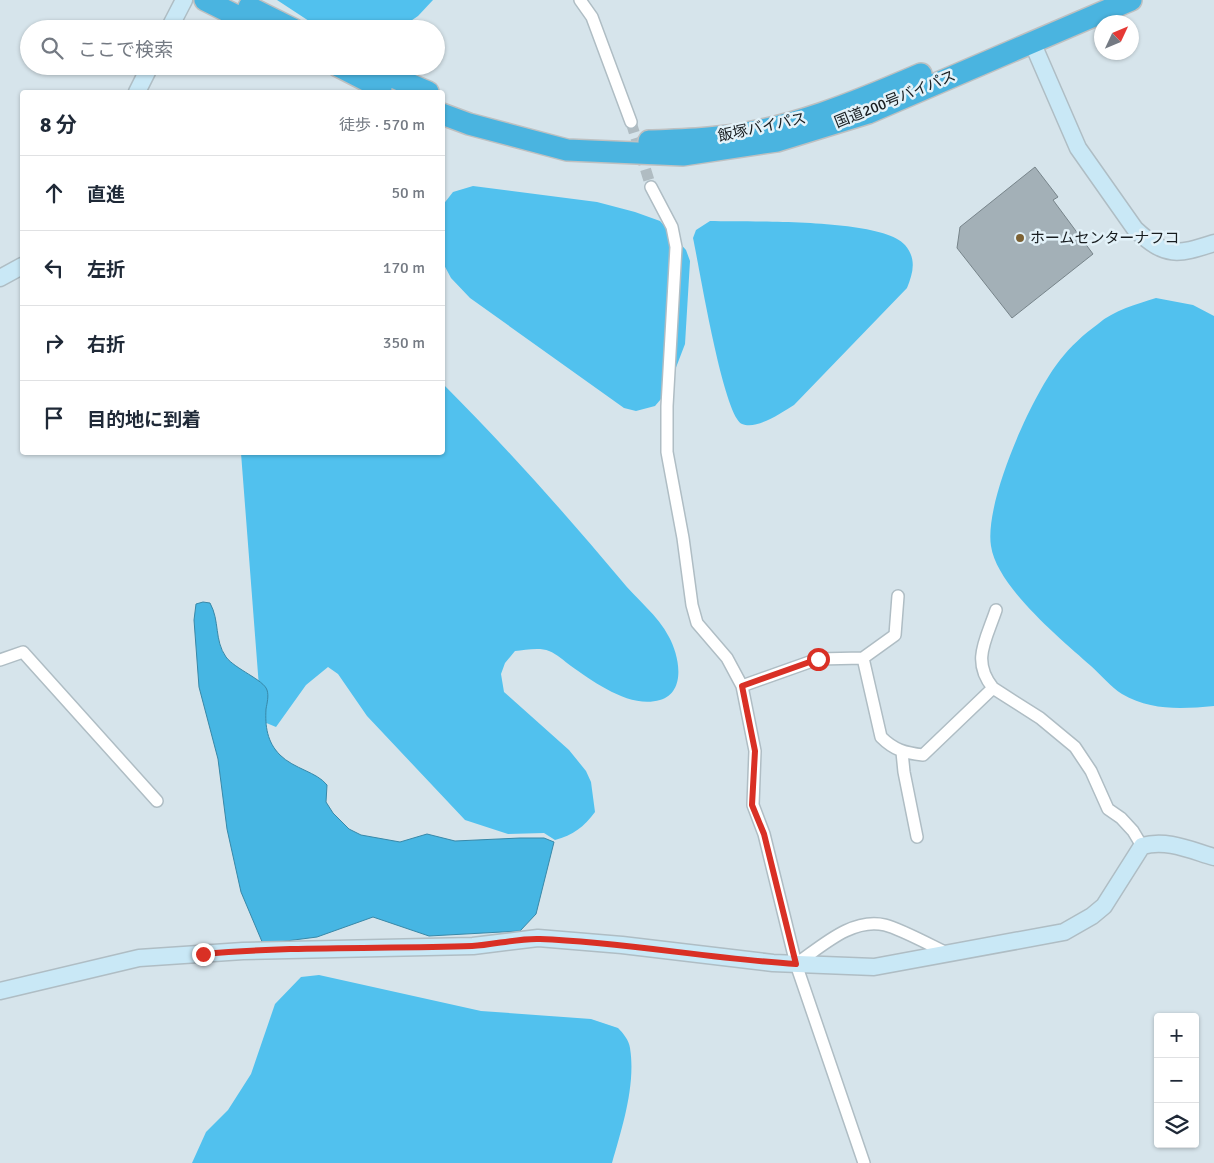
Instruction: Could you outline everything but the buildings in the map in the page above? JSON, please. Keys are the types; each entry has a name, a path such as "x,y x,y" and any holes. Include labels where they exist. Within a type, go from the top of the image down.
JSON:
{"highway":[{"path":"205,0 245,20"},
{"path":"236,0 275,20"},
{"name":"飯塚バイパス","path":"445,100 525,126 581,138 635,142 718,138 799,121 867,97 1094,0"},
{"name":"国道200号バイパス","path":"445,115 469,124 567,150 683,155 777,142 868,113 1130,0"},
{"path":"356,75 387,90"},
{"path":"388,75 423,90"}],"street":[{"path":"174,20 184,0"},
{"path":"580,0 592,17 631,122"},
{"path":"1032,42 1078,148 1135,229 1146,239 1162,248 1181,253 1214,243"},
{"path":"138,90 146,75"},
{"path":"651,186 672,227 676,247 667,406 667,452 683,538 692,606 697,623 727,658 742,686 755,751 752,805 764,834 796,964 864,1163"},
{"path":"0,278 20,267"},
{"path":"742,686 818,659 863,658 895,635 898,596"},
{"path":"996,610 980,657 981,670 993,688 1040,718 1075,747 1091,770 1108,809 1122,818 1142,846"},
{"path":"0,660 23,652 157,801"},
{"path":"863,658 881,737 890,746 902,752 924,755 993,688"},
{"path":"902,752 904,772 917,837"},
{"path":"0,991 139,958 243,951 473,946 538,938 622,944 674,952 796,964 874,967 1064,932 1080,924 1098,911 1112,896 1142,846 1156,842 1168,843 1214,858"},
{"path":"796,964 841,933 864,924 885,925 949,954"}],"shaded area":[{"path":"277,0 433,0 412,20 307,20"},
{"path":"473,186 597,202 660,221 686,250 690,261 685,344 672,378 655,406 636,411 624,408 470,298 451,278 445,267 445,202 453,192"},
{"path":"710,221 814,223 870,230 892,236 905,245 911,256 913,266 907,288 794,405 776,416 755,425 742,424 735,415 727,395 713,338 693,238 696,230"},
{"path":"1156,298 1193,305 1214,316 1214,706 1167,708 1133,700 1122,694 1048,627 1017,595 996,562 991,546 991,527 1002,477 1024,423 1049,376 1073,346 1104,319 1126,308"},
{"path":"445,386 534,480 627,587 653,614 673,645 678,663 677,681 669,696 649,702 625,697 601,686 555,654 545,650 515,651 505,663 501,674 504,692 569,750 586,771 591,782 595,812 578,830 555,840 544,833 508,834 465,820 367,716 338,674 328,667 306,685 276,727 264,722 261,713 241,455 445,455"},
{"path":"210,603 213,610 220,644 226,657 236,666 261,682 267,690 266,722 272,745 286,760 317,777 327,785 326,802 333,813 349,829 361,835 400,842 427,834 455,841 544,838 554,842 536,914 520,931 429,936 373,917 317,937 263,944 241,892 227,829 218,759 199,687 194,620 196,604"},
{"path":"319,975 481,1011 591,1019 618,1028 626,1037 629,1045 631,1077 627,1106 612,1163 192,1163 206,1132 228,1110 251,1074 275,1004 301,977"}],"tunnel":[{"path":"631,122 651,187"}],"place":[{"name":"ホームセンターナフコ","path":"1020,238"}],"route":[{"path":"203,954 398,946 473,946 538,938 622,944 674,952 796,964 764,834 752,805 755,751 742,686 818,659"}]}
